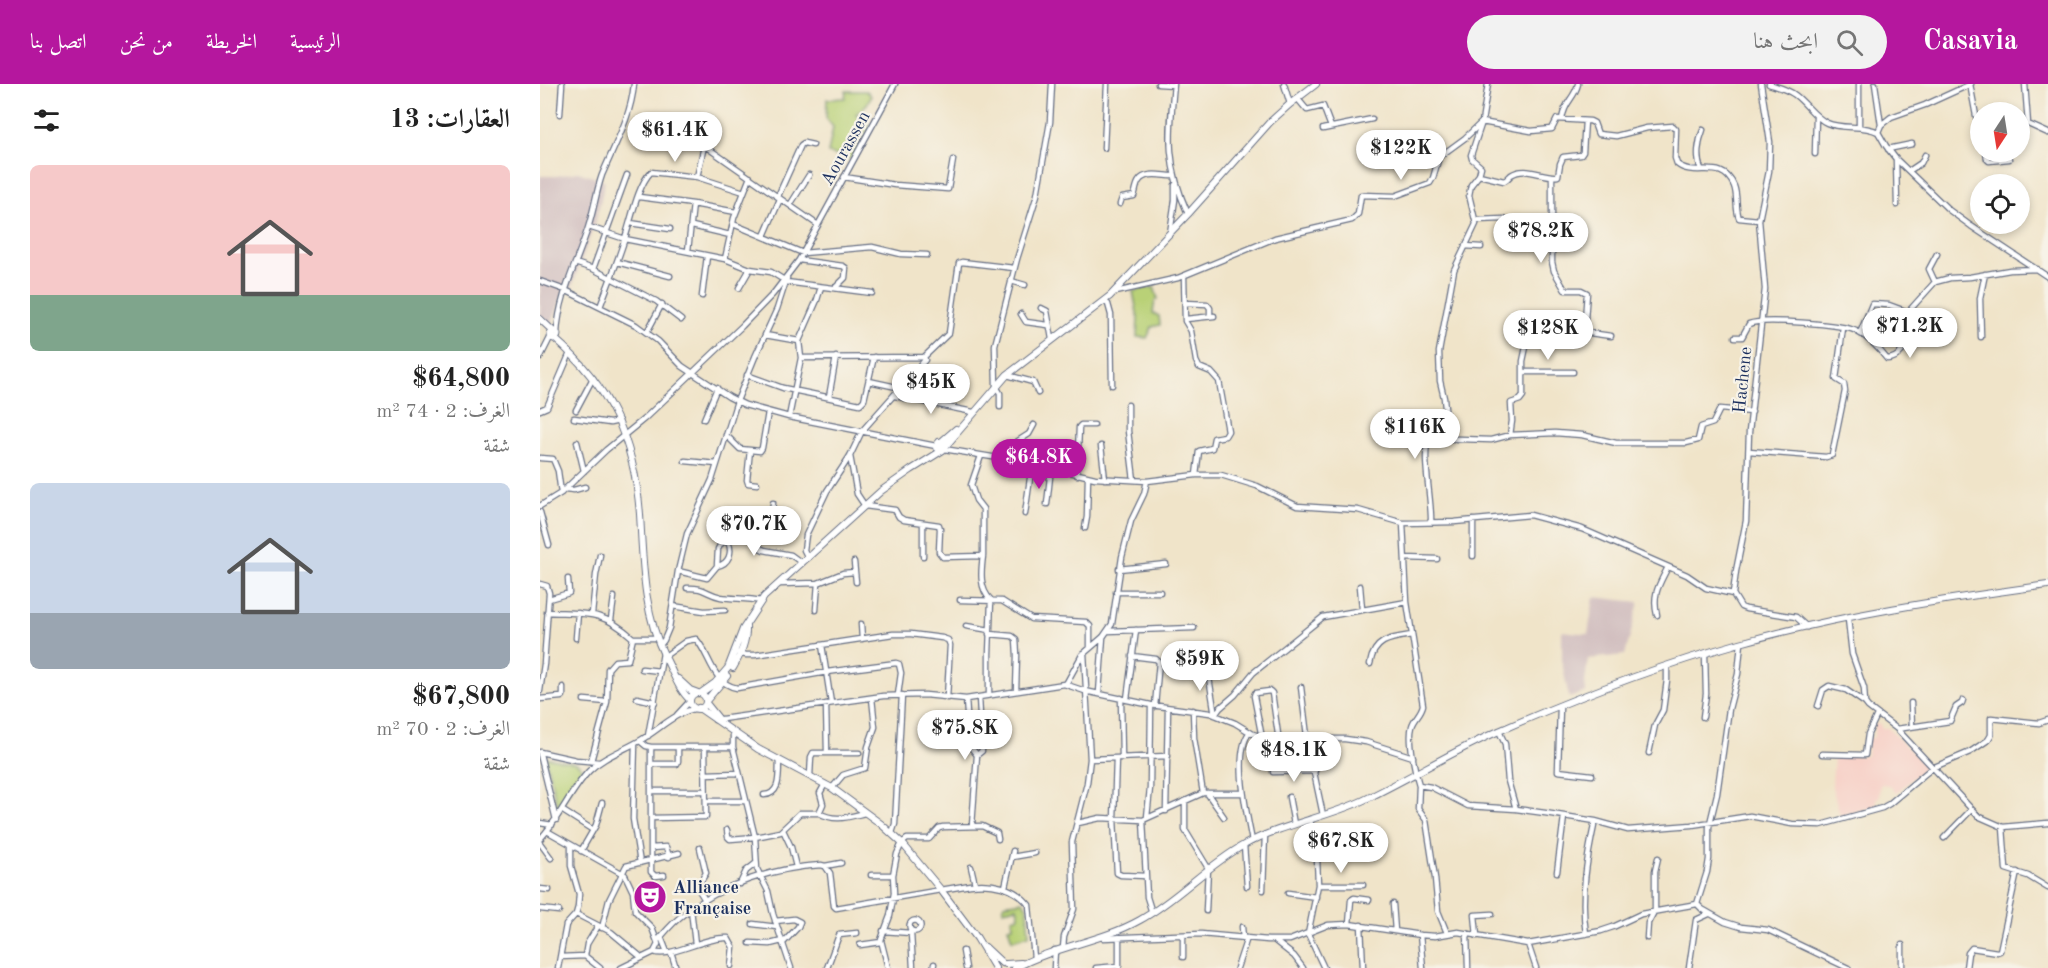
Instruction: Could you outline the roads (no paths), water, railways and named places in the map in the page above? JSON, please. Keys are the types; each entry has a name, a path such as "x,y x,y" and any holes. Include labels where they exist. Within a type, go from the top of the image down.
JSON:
{"main road":[{"path":"698,708 706,702 734,666 750,616 761,601 865,506 940,447 1007,375 1115,292 1265,127 1316,84"},
{"path":"541,320 593,378 605,394 619,421 625,435 636,479 644,576 658,641 673,674 693,706 717,719"},
{"path":"1015,968 1034,958 1124,928 1152,913 1208,868 1244,845 1265,835 1363,800 1499,731 1667,666 1741,643 1807,627 1931,601 2048,585"},
{"path":"673,674 690,690 700,693 723,726 779,760 832,788 868,812 892,833 941,890 988,951 1005,965"},
{"path":"690,701 692,696 721,680"},
{"path":"977,938 995,968 998,964 1024,962"}],"street":[{"path":"560,114 562,84"},
{"path":"540,358 558,323 565,290 589,227 602,176 632,103 634,84"},
{"name":"Aourassen","path":"786,279 799,260 895,84"},
{"path":"1000,407 1000,393 996,386 994,348 1014,268 1037,195 1050,122 1052,84"},
{"path":"1104,148 1107,84"},
{"path":"1158,84 1174,85 1170,149 1175,200 1170,233"},
{"path":"1284,84 1290,104"},
{"path":"1448,439 1440,381 1439,352 1454,270 1473,233 1476,220 1469,195 1481,167 1472,159 1472,155 1482,122 1488,84"},
{"path":"1562,119 1565,105 1575,93 1578,84"},
{"name":"Hachene","path":"1733,594 1746,521 1752,412 1765,278 1759,220 1770,152 1769,127 1761,84"},
{"path":"1769,84 1796,95 1816,116 1834,125 1859,127 1878,132 1896,159 1936,198 1961,219 2048,277"},
{"path":"1859,84 1859,127"},
{"path":"1875,84 1881,125"},
{"path":"1878,132 1881,125 1891,117 1925,105 1971,84 1974,102"},
{"path":"2025,84 2028,124 2048,133"},
{"path":"1298,98 1306,110 1323,106 1331,127"},
{"path":"1815,154 1816,116"},
{"path":"1323,129 1372,119"},
{"path":"1482,122 1541,132 1551,129 1557,119 1585,121 1593,122 1596,132 1606,135 1647,128 1674,127 1677,164 1688,170 1719,171 1730,178 1736,191 1738,218 1759,220"},
{"path":"1479,175 1504,181 1512,174 1522,172 1534,172 1552,177 1559,175 1563,157 1582,154 1585,121"},
{"path":"1115,292 1184,276 1275,238 1352,220 1358,214 1361,195 1395,196 1425,185 1433,178 1439,157 1482,122"},
{"path":"1701,169 1698,156 1703,130"},
{"path":"692,137 818,225"},
{"path":"764,236 801,145 804,143 813,145"},
{"path":"1888,149 1912,144"},
{"path":"697,177 704,146"},
{"path":"1909,171 1921,163 1925,155"},
{"path":"1896,159 1897,205"},
{"path":"844,177 896,185 948,189 953,160"},
{"path":"600,307 646,177 651,172 697,177 744,192"},
{"path":"593,269 627,175"},
{"path":"790,205 810,175"},
{"path":"1120,204 1122,199 1134,196 1142,177 1149,175 1174,178"},
{"path":"725,259 736,212 750,177"},
{"path":"1552,177 1552,262 1557,278 1565,290 1581,290 1587,293 1584,332"},
{"path":"1174,178 1188,214"},
{"path":"639,197 736,212"},
{"path":"688,251 693,204"},
{"path":"1476,220 1504,219 1523,225"},
{"path":"630,223 670,230"},
{"path":"733,224 802,253 872,247 901,254 927,255"},
{"path":"692,226 730,235"},
{"path":"589,227 625,239 725,259 750,269 771,272 786,279 821,287 872,293"},
{"path":"1465,246 1482,247"},
{"path":"1935,282 1929,269 1937,254"},
{"path":"702,296 707,256"},
{"path":"799,260 846,268 844,278 836,288"},
{"path":"617,262 670,276"},
{"path":"575,263 593,269 662,304 681,320"},
{"path":"805,561 806,535 862,430 895,396 925,360 924,357 949,333 959,263 1014,268"},
{"path":"739,288 750,269"},
{"path":"1735,337 1742,337 1749,324 1762,321 1843,328 1860,333 1873,343 1887,359 1894,358 1902,351 1908,312 1935,282 2010,270 2037,269"},
{"path":"1982,337 1980,307 1985,274"},
{"path":"1184,276 1185,321 1191,331 1198,366 1211,372 1219,381 1228,431 1225,436 1214,438 1212,449 1199,451 1196,475"},
{"path":"540,506 563,491 644,419 786,279"},
{"path":"547,612 592,614 611,620 633,638 658,641 667,634 687,534 717,464 737,401 781,299 786,279"},
{"path":"540,281 565,290 647,332 692,373 737,401 768,412 1088,477 1147,481 1196,475 1221,475 1262,488 1297,506 1358,510 1403,523 1530,515 1582,529 1687,575 1706,588 1733,594 1741,607 1796,617 1807,627"},
{"path":"1011,281 1024,285"},
{"path":"789,417 801,358 799,341 818,300 821,287"},
{"path":"773,294 778,295 781,299"},
{"path":"1104,301 1107,302 1111,315 1112,385"},
{"path":"1185,303 1207,304 1212,316 1186,319"},
{"path":"647,332 662,304"},
{"path":"1860,333 1872,304 1889,305 1908,312"},
{"path":"1041,308 1047,311 1052,339"},
{"path":"1021,314 1026,322 1048,325"},
{"path":"1510,435 1512,414 1510,406 1512,402 1522,399 1523,372 1530,328 1540,327 1611,336"},
{"path":"1749,451 1826,457 1832,455 1845,391 1844,384 1836,379 1843,328"},
{"path":"765,335 799,341"},
{"path":"540,410 547,407 568,351"},
{"path":"829,397 836,357"},
{"path":"747,375 765,383 860,404 864,400 874,357"},
{"path":"801,358 924,357"},
{"path":"1523,372 1573,372"},
{"path":"1007,375 1033,382 1038,393"},
{"path":"576,410 593,378"},
{"path":"869,381 901,388"},
{"path":"704,419 717,388"},
{"path":"895,396 973,412"},
{"path":"1128,405 1128,431 1134,480"},
{"path":"1431,522 1426,442 1429,438 1491,440 1510,435 1544,433 1582,435 1616,443 1686,443 1698,440 1701,427 1713,423 1720,409 1752,412"},
{"path":"726,435 738,448 760,451 768,412"},
{"path":"574,418 610,423 619,421"},
{"path":"1002,458 1018,441 1029,434 1034,425"},
{"path":"1077,475 1079,427 1094,425"},
{"path":"577,442 584,471"},
{"path":"1101,446 1105,479"},
{"path":"750,450 747,481 757,484"},
{"path":"850,456 857,495 865,506 893,509 904,520 940,526 939,552 943,556 983,556"},
{"path":"981,456 970,485 982,509 982,574 984,591 991,600 989,695"},
{"path":"540,459 553,459 563,491"},
{"path":"685,461 717,464"},
{"path":"1025,514 1032,464"},
{"path":"1047,504 1051,468"},
{"path":"1186,476 1197,469"},
{"path":"1085,528 1088,477"},
{"path":"1066,684 1084,653 1103,637 1113,620 1119,569 1131,521 1144,494 1147,481"},
{"path":"563,491 585,487"},
{"path":"757,538 770,529 773,503"},
{"path":"540,512 549,545"},
{"path":"756,516 758,544 762,549 790,554 805,561"},
{"path":"1473,520 1473,556"},
{"path":"923,556 924,523"},
{"path":"1403,523 1407,603 1423,705 1412,725 1413,757 1419,785 1418,809 1426,820 1438,911 1447,933"},
{"path":"678,571 709,577 717,566 719,545 722,542 728,542 730,549 728,560 717,566"},
{"path":"592,614 600,555"},
{"path":"1405,558 1437,559"},
{"path":"854,562 856,582"},
{"path":"1119,569 1166,564"},
{"path":"1657,615 1654,602 1656,592 1668,567"},
{"path":"779,584 818,583 843,573 855,572"},
{"path":"700,588 701,577"},
{"path":"549,599 569,593 568,579"},
{"path":"816,610 818,583"},
{"path":"540,584 549,589 540,691"},
{"path":"1360,586 1362,609"},
{"path":"687,588 700,588 720,597 761,601"},
{"path":"1116,592 1160,592"},
{"path":"611,620 614,597"},
{"path":"960,600 991,600 1006,603 1028,619 1088,623 1090,626 1089,648"},
{"path":"1215,715 1253,673 1321,619 1362,609 1407,603"},
{"path":"673,606 704,611 725,610"},
{"path":"576,638 578,614"},
{"path":"1848,619 1852,654 1864,688 1865,704"},
{"path":"861,624 862,639"},
{"path":"966,626 1012,636 1016,639 1016,691"},
{"path":"1108,631 1194,628"},
{"path":"1122,758 1124,699 1136,630"},
{"path":"738,653 755,655 902,633 942,638 948,640 950,645 947,698"},
{"path":"1370,664 1374,649 1385,641 1412,635"},
{"path":"1099,693 1103,637"},
{"path":"591,761 606,702 609,666 615,661 628,660 633,638"},
{"path":"648,736 664,655 686,641 696,639 721,680 730,687 737,688 826,672 897,663 901,669 897,795 892,833"},
{"path":"1697,904 1705,883 1709,859 1710,823 1729,709 1738,674 1741,643"},
{"path":"822,645 828,704 827,752"},
{"path":"1054,968 1074,909 1072,842 1078,823 1090,759 1084,653"},
{"path":"1703,717 1706,694 1705,654"},
{"path":"1132,656 1150,658 1160,662 1153,706 1150,788 1145,818 1146,876 1152,913"},
{"path":"1207,665 1215,715"},
{"path":"1649,753 1654,725 1663,710 1667,666"},
{"path":"642,669 660,671"},
{"path":"717,719 900,695 966,699 1066,684 1085,691 1153,706 1215,715 1262,738 1308,744 1332,739 1359,741 1413,757"},
{"path":"1818,706 1822,690 1829,686 1846,690 1897,729 1971,810 1988,822 2003,826 2048,823"},
{"path":"540,699 561,698 563,687"},
{"path":"1301,687 1308,744 1323,815"},
{"path":"1262,738 1254,694 1270,691 1279,741"},
{"path":"977,755 982,751 979,697"},
{"path":"637,698 655,702"},
{"path":"832,788 842,777 865,768 868,747 875,727 872,698"},
{"path":"966,699 969,746 977,755 972,826"},
{"path":"584,700 606,702"},
{"path":"1897,729 1950,721 1956,707 1963,700"},
{"path":"551,858 540,841 591,770 600,762 648,736 675,717 690,701"},
{"path":"1911,703 1912,726"},
{"path":"1560,707 1558,771 1592,776"},
{"path":"675,717 698,708"},
{"path":"1166,811 1168,708"},
{"path":"1193,710 1195,742 1205,793 1224,817"},
{"path":"1822,754 1865,755 1868,734 1876,715"},
{"path":"1419,785 1431,787 1468,806 1516,809 1595,821 1628,830 1710,823 1750,816 1792,824 1821,825 1882,808 1932,768 1970,752 1988,740 1991,735 1991,718 2039,723 2048,720"},
{"path":"1499,731 1505,744 1508,781 1516,809"},
{"path":"1249,732 1242,745 1243,793 1252,842"},
{"path":"733,733 738,773 755,837 755,864 768,891 791,968"},
{"path":"637,742 651,747 733,747"},
{"path":"637,742 633,819 640,862"},
{"path":"651,747 650,861 652,874 664,875"},
{"path":"651,764 676,764 678,747"},
{"path":"651,818 706,816 705,747"},
{"path":"554,822 540,753 600,762"},
{"path":"810,776 812,754 859,753"},
{"path":"1090,759 1168,756"},
{"path":"1116,758 1114,819 1118,873 1146,876"},
{"path":"576,760 591,770"},
{"path":"764,795 772,794 777,787 779,760"},
{"path":"1274,772 1315,771"},
{"path":"705,774 738,773"},
{"path":"819,813 823,808 820,792 825,784"},
{"path":"652,792 705,791"},
{"path":"1078,823 1100,818 1145,818 1205,793 1243,793"},
{"path":"1289,797 1294,824"},
{"path":"706,801 746,801"},
{"path":"1185,802 1185,830 1208,868 1206,911"},
{"path":"581,851 593,830 602,803"},
{"path":"1944,838 1971,810"},
{"path":"562,811 593,830"},
{"path":"727,830 730,839 755,837 783,830 800,813 819,813 829,818 868,812"},
{"path":"1557,872 1564,817"},
{"path":"1310,819 1317,858 1318,885 1308,934 1324,968"},
{"path":"1586,934 1583,911 1585,874 1595,821"},
{"path":"540,823 554,822"},
{"path":"2003,826 2004,866 2009,871 2028,876 2048,888"},
{"path":"888,968 881,942 890,916 894,893 893,875 897,854 902,843 908,838 929,839 939,828 943,827 986,827 997,833 998,839"},
{"path":"783,830 791,847 796,867"},
{"path":"547,831 627,877 632,887 635,910 652,928 669,952 676,968"},
{"path":"1263,890 1265,835"},
{"path":"558,968 566,925 576,914 578,907 579,894 572,871 571,845"},
{"path":"1244,845 1247,885"},
{"path":"651,848 666,847 669,857"},
{"path":"700,848 706,872 697,887 705,900"},
{"path":"1005,887 1013,851"},
{"path":"585,956 587,944 600,927 621,872 627,865 679,853"},
{"path":"1012,857 1035,853"},
{"path":"1647,938 1648,923 1655,910 1655,871 1658,858"},
{"path":"621,968 654,952 659,938 691,909 705,900 770,872 841,863"},
{"path":"740,884 746,871 755,864"},
{"path":"825,866 830,873 835,907 975,884 1005,887 1029,905 1034,958"},
{"path":"971,867 975,884"},
{"path":"1966,968 1968,953 1972,948 2001,951 2017,872"},
{"path":"871,875 893,875"},
{"path":"1318,885 1363,885"},
{"path":"1349,924 1351,885"},
{"path":"540,889 549,890"},
{"path":"1288,893 1316,897"},
{"path":"1352,899 1369,900"},
{"path":"1393,904 1395,931"},
{"path":"1093,939 1183,935 1290,940 1328,925 1349,924 1420,935 1467,933 1528,944 1613,927 1634,916 1655,910 1697,904 1709,914 1725,922 1777,933 1848,968"},
{"path":"540,909 559,911"},
{"path":"691,909 695,944"},
{"path":"576,914 622,940 641,957"},
{"path":"1477,936 1474,915 1492,914"},
{"path":"1689,968 1696,920 1709,914"},
{"path":"750,943 766,945 783,942 800,922 794,919 776,924 753,924"},
{"path":"1361,925 1363,968"},
{"path":"1237,968 1245,938 1242,927"},
{"path":"884,931 912,932 913,968"},
{"path":"827,968 840,934 857,933"},
{"path":"1467,933 1468,968"},
{"path":"1183,935 1183,957"},
{"path":"1420,935 1423,968"},
{"path":"654,952 659,954 669,952 713,938 730,939 733,947 731,966"},
{"path":"1096,968 1119,967 1119,938"},
{"path":"1275,940 1294,956 1303,968"},
{"path":"860,945 881,942"},
{"path":"1528,944 1536,968"},
{"path":"1902,945 1902,968"},
{"path":"963,951 966,968"},
{"path":"560,957 585,956 600,968"}],"place":[{"name":"Alliance Française","path":"650,897"}]}
